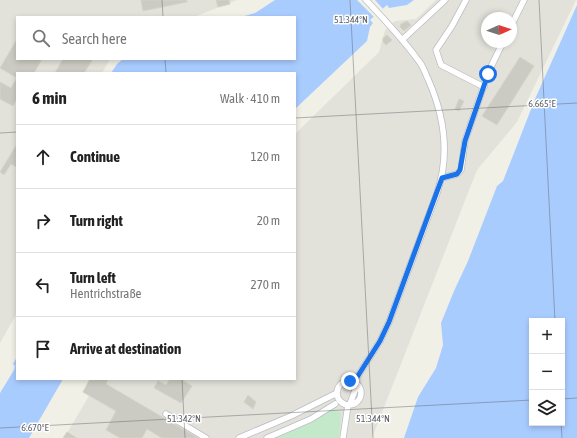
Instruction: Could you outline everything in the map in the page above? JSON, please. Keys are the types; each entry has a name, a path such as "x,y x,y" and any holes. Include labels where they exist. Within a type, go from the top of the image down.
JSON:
{"street":[{"path":"356,384 389,322 442,178 445,152 435,99 420,61 366,0"},
{"path":"402,40 445,0"},
{"path":"466,0 452,26 436,50 441,65 484,88"},
{"path":"517,14 524,0"},
{"path":"442,178 457,174 460,170 465,141 501,48"},
{"path":"239,438 291,416 337,392 342,383 346,381 356,384 360,391 360,396 355,402 349,404 339,400 337,392"},
{"path":"268,438 311,419 335,404"},
{"path":"343,438 349,404"},
{"path":"166,414 206,438"}],"shaded area":[{"path":"0,0 237,0 197,16 16,16 16,60 109,60 103,72 16,72 16,315 0,343"},
{"path":"436,0 576,0 517,122 477,170 372,438 64,438 89,396 83,392 89,380 296,380 296,133 379,52 385,30 395,21 416,19"}],"green space":[{"path":"332,409 341,413 339,438 276,438 310,423"}],"water":[{"path":"275,0 414,0 407,5 389,8 387,5 370,20 373,23 370,27 367,41 296,108 296,72 112,72 122,60 296,60 296,16 244,16 255,13"},
{"path":"577,5 577,438 404,438 418,397 436,368 443,345 441,323 468,261 497,186 503,181 535,99"},
{"path":"16,359 16,380 62,380 29,438 0,438 0,393 14,370 15,366 13,364"}],"pier":[{"path":"357,0 375,0 384,10 375,18"}],"building":[{"path":"141,0 187,0 187,2 143,11"},
{"path":"216,0 229,0 230,4 218,7"},
{"path":"407,21 411,25 404,31 400,27 401,24"},
{"path":"387,35 392,40 386,45 383,42 383,38"},
{"path":"16,41 16,60 41,60 35,72 16,72 16,77 0,68"},
{"path":"520,57 534,66 497,125 482,116"},
{"path":"62,60 92,60 85,72 56,72"},
{"path":"16,80 16,100 13,106 0,99 0,82 11,88"},
{"path":"459,99 464,101 459,111 455,109"},
{"path":"16,146 16,166 11,164 4,175 0,172"},
{"path":"89,380 108,380 106,384 198,438 162,438 147,429 142,438 120,438 106,430 116,411 83,392"},
{"path":"169,380 182,380 192,386 181,403 154,388 158,381 166,385"},
{"path":"248,395 256,402 253,409 244,402"},
{"path":"67,432 77,438 63,438"}],"route":[{"path":"350,381 354,382 380,341 389,322 438,193 442,178 457,174 460,170 465,141 488,74"}]}
